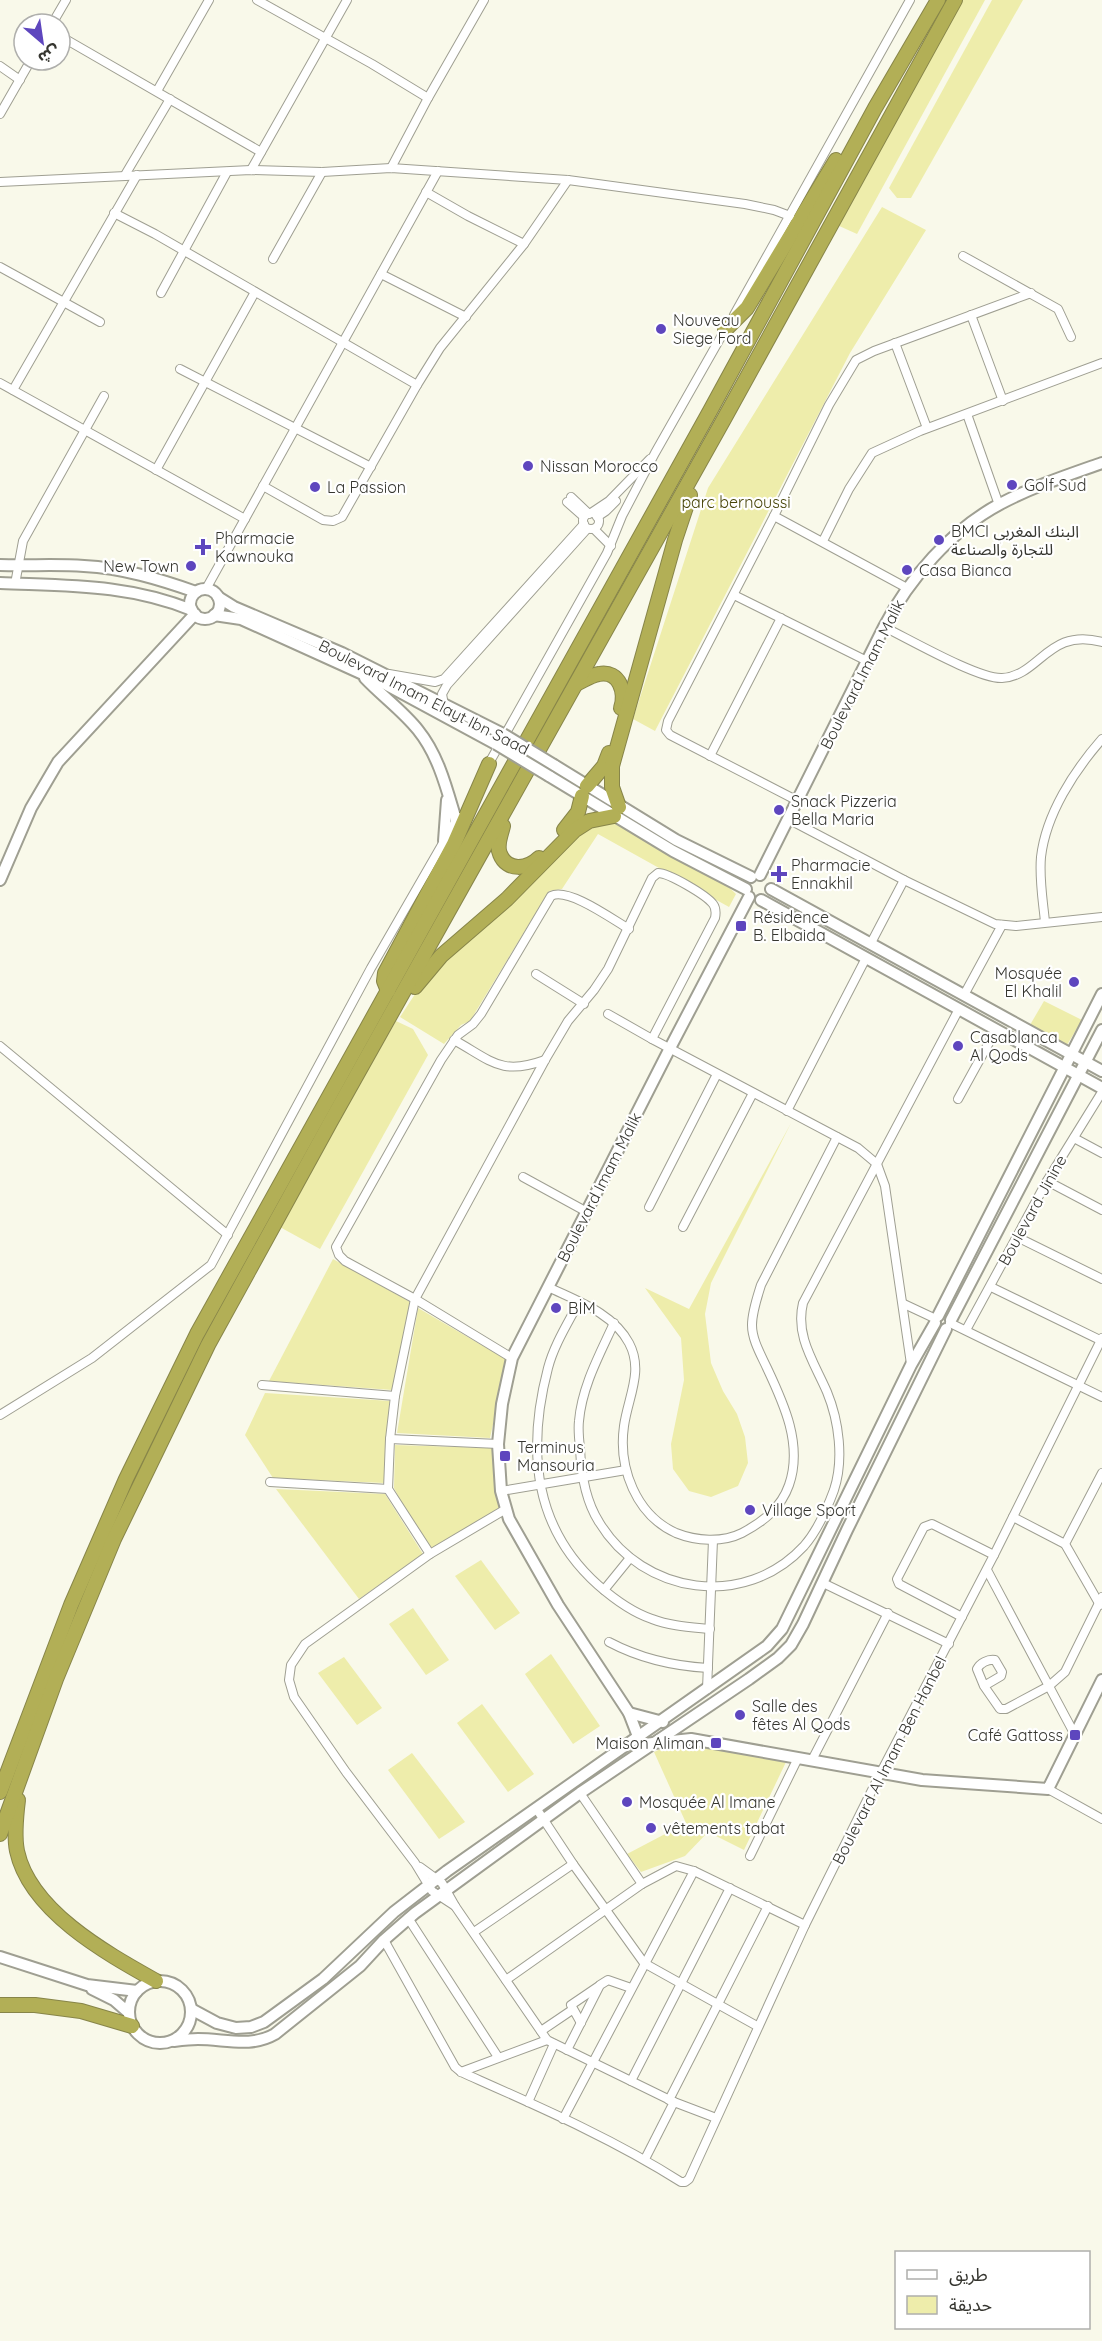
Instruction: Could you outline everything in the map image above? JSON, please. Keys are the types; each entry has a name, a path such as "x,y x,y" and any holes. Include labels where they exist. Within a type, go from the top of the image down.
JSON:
{"highway":[{"path":"0,1792 71,1605 131,1469 197,1334 710,411 875,108 938,0"},
{"path":"0,1834 56,1679 114,1539 193,1377 331,1121 724,419 955,0"},
{"path":"725,330 747,308 835,163 875,108"},
{"path":"388,1021 441,956 507,899 574,830 589,821 617,811 612,787 612,766 683,512 724,419"},
{"path":"511,800 498,843 500,853 506,862 516,867 527,867 536,861 575,819 584,791 607,759 623,701 624,693 621,684 607,674 598,674 576,684"},
{"path":"387,991 384,981 385,974 454,844 489,764"},
{"path":"21,1774 16,1816 16,1850 28,1880 48,1908 90,1940 156,1982"},
{"path":"0,2005 35,2005 130,2019"}],"street":[{"path":"157,91 209,0"},
{"path":"257,0 428,98"},
{"path":"251,170 347,0"},
{"path":"391,168 484,0"},
{"path":"0,1415 102,1351 211,1265 371,968 611,546 622,516 655,453 910,0"},
{"path":"72,43 261,152"},
{"path":"0,66 20,80"},
{"path":"0,114 24,72"},
{"path":"125,175 170,99"},
{"path":"0,182 251,170 322,172 391,168 568,180 757,206 790,216"},
{"path":"194,612 191,600 201,590 245,519 438,171"},
{"path":"161,293 227,172"},
{"path":"273,259 322,172"},
{"path":"13,390 137,175"},
{"path":"263,486 323,520 333,521 342,517 417,385 449,337 524,243 568,180"},
{"path":"426,192 468,216 524,243"},
{"path":"114,213 185,251 342,344 417,385"},
{"path":"963,256 1058,309 1071,338"},
{"path":"0,267 100,322"},
{"path":"381,274 466,317"},
{"path":"156,470 255,292"},
{"path":"796,800 670,735 666,726 829,405 852,366 862,356 1031,293"},
{"path":"970,315 1003,401"},
{"path":"896,343 927,428"},
{"path":"823,541 849,489 872,453 927,428 1102,363"},
{"path":"180,369 370,467"},
{"path":"0,383 245,519"},
{"path":"15,584 26,534 104,396"},
{"path":"967,414 999,505"},
{"path":"384,674 435,682 444,679 590,520 608,510 655,453"},
{"name":"Boulevard Imam Malik","path":"755,876 788,819 884,627 907,588 947,544 999,505 1034,488 1102,462"},
{"path":"569,499 611,546"},
{"path":"774,516 907,588"},
{"path":"444,705 442,694 447,685 590,520"},
{"path":"0,565 84,566 120,570 215,593 220,607 214,615 205,618 194,612 127,590 83,585 0,583"},
{"path":"734,595 867,661"},
{"name":"Boulevard Imam Elayt Ibn Saad","path":"218,597 234,607 384,674 503,734 554,765 584,791"},
{"path":"0,880 30,808 58,762 194,612"},
{"name":"Boulevard Imam Elayt Ibn Saad","path":"214,615 241,619 387,685 496,744 549,776 584,791 748,893"},
{"path":"710,756 781,618"},
{"path":"884,627 980,674 1000,678 1020,673 1053,648 1065,642 1077,639 1102,642"},
{"path":"361,674 418,729 439,766 456,820"},
{"path":"1045,922 1041,857 1050,825 1066,788 1084,760 1102,739"},
{"path":"444,841 448,794"},
{"name":"Boulevard Imam Elayt Ibn Saad","path":"617,811 755,876"},
{"path":"788,819 986,921 1002,925 1102,917"},
{"path":"430,1554 388,1489 395,1396 415,1299 545,1060 568,1022 605,974 652,878 660,873 675,879 706,898 714,905 716,918 652,1039"},
{"path":"1102,1071 771,889 768,880 755,876 748,893 1102,1090"},
{"path":"871,943 904,880"},
{"path":"761,900 769,894 771,889"},
{"path":"512,1358 415,1299 345,1261 339,1256 336,1247 433,1074 460,1032 473,1024 481,1014 550,896 558,893 572,896 629,929"},
{"name":"Boulevard Imam Malik","path":"638,1736 629,1713 558,1605 509,1519 501,1491 498,1444 502,1404 512,1358 748,893"},
{"path":"964,995 1002,925"},
{"path":"787,1111 866,958"},
{"path":"536,974 584,1004"},
{"path":"191,2009 217,2023 236,2028 251,2027 264,2022 323,1979 394,1912 536,1808 767,1646 782,1629 911,1365 1102,993"},
{"path":"614,1323 594,1366 578,1422 583,1477 589,1503 613,1542 630,1558 656,1574 672,1580 711,1588 755,1578 788,1560 814,1534 826,1510 836,1479 839,1445 832,1408 803,1341 800,1316 812,1283 959,1009"},
{"path":"608,1014 669,1050 858,1148 877,1164 885,1186 904,1304 911,1365"},
{"path":"958,1099 996,1030"},
{"path":"87,1985 114,2000 145,2040 155,2043 199,2039 246,2043 270,2037 360,1966 408,1918 580,1793 677,1729 770,1663 791,1645 949,1324 1102,1030"},
{"path":"454,1040 502,1067 525,1067 545,1060"},
{"path":"0,1047 228,1235"},
{"path":"649,1207 717,1074"},
{"name":"Boulevard Jinine","path":"966,1330 1047,1181 1102,1090"},
{"path":"683,1227 753,1094"},
{"path":"548,1287 602,1314 622,1332 632,1348 637,1370 624,1428 623,1447 626,1470 633,1491 642,1507 662,1526 698,1540 713,1540 737,1535 769,1516 781,1502 789,1485 794,1463 793,1440 784,1404 754,1339 752,1325 754,1307 761,1285 837,1137"},
{"path":"1074,1138 1102,1153"},
{"path":"523,1177 586,1212"},
{"path":"1047,1181 1102,1210"},
{"path":"1017,1237 1102,1279"},
{"path":"991,1287 1102,1340"},
{"path":"579,1302 549,1365 544,1387 537,1443 540,1484 546,1510 563,1546 587,1575 604,1590 634,1611 652,1619 685,1627 710,1629"},
{"path":"904,1304 936,1319 941,1329 949,1324"},
{"path":"949,1324 966,1330 1102,1397"},
{"name":"Boulevard Al Imam Ben Hanbel","path":"645,2159 681,2182 689,2179 805,1924 1102,1340"},
{"path":"262,1385 395,1396"},
{"path":"390,1439 498,1444"},
{"path":"501,1491 626,1470"},
{"path":"1065,1544 1102,1473"},
{"path":"270,1482 388,1489"},
{"path":"506,1509 430,1554 304,1644 291,1665 289,1680 294,1697 346,1772 415,1863 455,1906 550,2042 592,2060 672,2101 716,2118"},
{"path":"984,1686 995,1705 1000,1709 1006,1709 1049,1686 1065,1672 1101,1603 1065,1544 1013,1516"},
{"path":"962,1617 899,1584 897,1579 924,1527 928,1524 994,1555"},
{"path":"707,1689 713,1540"},
{"path":"604,1590 630,1558"},
{"path":"987,1570 1075,1735"},
{"path":"822,1582 949,1644"},
{"path":"812,1760 888,1613"},
{"path":"609,1642 651,1660 679,1666 708,1668"},
{"path":"1048,1789 1102,1680"},
{"path":"629,1713 661,1722 691,1739"},
{"path":"638,1736 642,1743 654,1744 691,1739 880,1774 959,1784 1048,1789 1099,1818 1102,1807"},
{"path":"750,1856 798,1758"},
{"path":"580,1793 642,1884"},
{"path":"536,1808 604,1909 644,1963 758,2026"},
{"path":"474,1932 573,1864"},
{"path":"506,1980 604,1909 642,1884 676,1866 694,1870 805,1924"},
{"path":"563,2119 592,2060 694,1870"},
{"path":"433,1883 442,1893"},
{"path":"631,2081 730,1888"},
{"path":"384,1940 455,2067 461,2072 645,2159 717,2003 768,1906"},
{"path":"408,1918 498,2057"},
{"path":"0,1957 87,1985 137,1991 156,1982 175,1985 189,1999 191,2009 188,2027 174,2041"},
{"path":"581,2023 572,2010 572,2002 608,1980 631,1988"},
{"path":"567,2050 600,1985"},
{"path":"130,2019 131,2001 137,1991"},
{"path":"541,2031 572,2010"},
{"path":"461,2072 498,2057 550,2042"},
{"path":"528,2102 550,2042"}],"green space":[{"path":"960,0 985,0 857,234 837,225"},
{"path":"992,0 1023,0 911,198 897,198 889,188"},
{"name":"parc bernoussi","path":"882,207 926,230 850,353 655,731 633,719 708,488"},
{"path":"609,816 717,876 736,894 729,907 598,834 562,889 549,891 470,1021 461,1025 444,1044 400,1017 423,982 580,823"},
{"path":"1044,1001 1082,1020 1067,1045 1030,1025"},
{"path":"396,1021 413,1029 428,1055 320,1249 278,1226"},
{"path":"791,1123 711,1283 705,1314 711,1363 723,1391 737,1414 745,1437 748,1463 738,1486 711,1497 689,1491 673,1469 671,1444 684,1380 681,1338 645,1288 689,1309"},
{"path":"333,1259 410,1302 392,1390 269,1381"},
{"path":"418,1308 507,1360 490,1438 397,1433"},
{"path":"265,1393 391,1401 384,1483 273,1478 245,1435"},
{"path":"395,1445 492,1448 505,1506 427,1551 394,1488"},
{"path":"276,1489 385,1494 423,1554 359,1599"},
{"path":"481,1560 520,1613 495,1630 455,1576"},
{"path":"413,1608 449,1660 426,1675 389,1624"},
{"path":"551,1654 600,1726 573,1744 525,1674"},
{"path":"344,1657 382,1708 357,1725 318,1673"},
{"path":"482,1704 534,1774 508,1792 457,1723"},
{"path":"683,1740 786,1762 744,1850 708,1832 685,1856 641,1872 627,1854 686,1823 654,1752"},
{"path":"412,1753 465,1822 439,1839 388,1770"}],"place":[{"name":"Nouveau Siege Ford","path":"661,329"},
{"name":"Nissan Morocco","path":"528,466"},
{"name":"Golf Sud","path":"1012,485"},
{"name":"La Passion","path":"315,487"},
{"name":"BMCI البنك المغربي للتجارة والصناعة","path":"939,540"},
{"name":"Pharmacie Kawnouka","path":"203,547"},
{"name":"New Town","path":"191,566"},
{"name":"Casa Bianca","path":"907,570"},
{"name":"Snack Pizzeria Bella Maria","path":"779,810"},
{"name":"Pharmacie Ennakhil","path":"779,874"},
{"name":"Résidence B. Elbaida","path":"741,926"},
{"name":"Mosquée El Khalil","path":"1074,982"},
{"name":"Casablanca Al Qods","path":"958,1046"},
{"name":"BİM","path":"556,1308"},
{"name":"Terminus Mansouria","path":"505,1456"},
{"name":"Village Sport","path":"750,1510"},
{"name":"Salle des fêtes Al Qods","path":"740,1715"},
{"name":"Café Gattoss","path":"1075,1735"},
{"name":"Maison Aliman","path":"716,1743"},
{"name":"Mosquée Al Imane","path":"627,1802"},
{"name":"vêtements tabat","path":"651,1828"}]}
